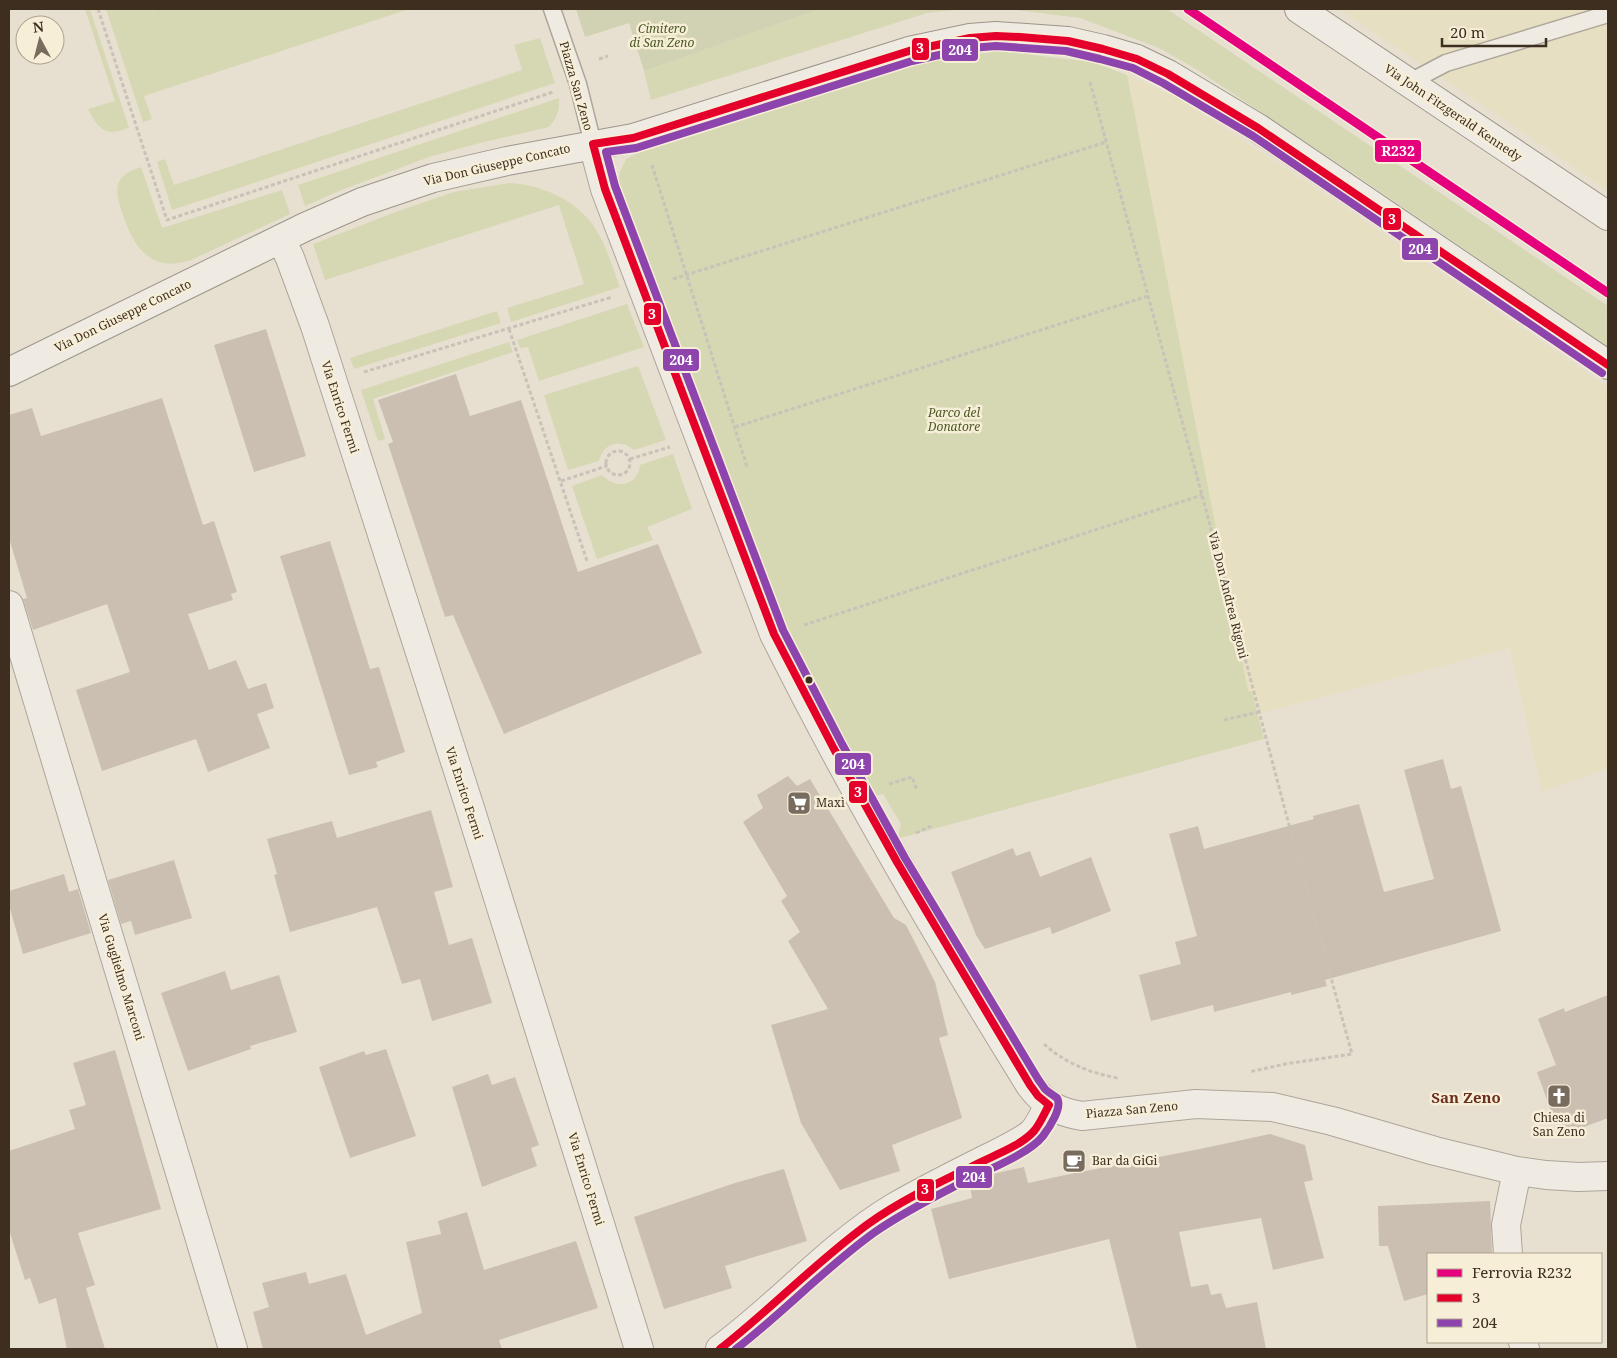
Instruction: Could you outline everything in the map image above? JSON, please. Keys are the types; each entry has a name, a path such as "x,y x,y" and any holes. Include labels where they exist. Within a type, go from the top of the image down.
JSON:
{"street":[{"name":"Via John Fitzgerald Kennedy","path":"1299,9 1608,216"},
{"name":"Via Don Giuseppe Concato","path":"9,372 305,227 362,202 433,178 507,161 633,138 909,51 970,38 996,36 1068,41 1103,49 1137,60 1168,74 1258,128 1608,365"},
{"name":"Piazza San Zeno","path":"593,144 605,189 774,634 809,704 918,900 1038,1096 1049,1105 1070,1114 1082,1116 1196,1104 1273,1107 1332,1121 1435,1152 1517,1170 1578,1178 1608,1176"},
{"name":"Via Enrico Fermi","path":"281,239 290,258 314,326 470,808 639,1349"},
{"name":"Via Guglielmo Marconi","path":"9,605 233,1349"},
{"path":"720,1349 740,1334 844,1242 872,1221 1032,1133 1049,1105"},
{"path":"1508,1253 1506,1225 1517,1170"}],"lane":[{"name":"Piazza San Zeno","path":"552,9 578,84 593,144"},
{"path":"1408,83 1446,63 1608,14"}],"path":[{"path":"98,9 167,220 578,84"},
{"path":"598,60 608,56"},
{"name":"Via Don Andrea Rigoni","path":"1090,82 1352,1054 1285,1064 1249,1072"},
{"path":"633,138 652,163 750,475"},
{"path":"333,384 349,377 686,275 1106,142"},
{"path":"735,427 1148,296"},
{"path":"509,329 561,480 586,561"},
{"path":"630,459 675,445"},
{"path":"614,451 625,452 630,459 630,467 625,473 613,474 607,466 606,460 614,451"},
{"path":"561,480 607,466"},
{"path":"774,634 798,628 1202,495"},
{"path":"1224,720 1259,712"},
{"path":"888,784 912,777 917,790"},
{"path":"915,839 916,834 931,826"},
{"path":"1042,1042 1075,1065 1092,1072 1125,1079"}],"shaded area":[{"path":"1338,9 1608,9 1608,191 1524,133"},
{"path":"1127,75 1178,98 1347,209 1608,387 1608,768 1542,792 1510,648 1258,714 1253,693 1248,692"}],"green space":[{"path":"85,9 90,9 129,128 114,132 104,130 95,121 88,109 115,101"},
{"path":"106,9 152,9 153,11 160,9 409,9 144,96 152,119 143,122"},
{"name":"Cimitero di San Zeno","path":"576,9 820,9 644,71 629,23 585,37"},
{"path":"820,9 965,9 927,13 651,100 644,71"},
{"path":"1007,9 1167,9 1608,306 1608,347 1366,182 1196,69 1159,48 1080,18"},
{"path":"540,38 555,83 172,210 157,162 165,159 174,185 522,70 514,45"},
{"name":"Parco del Donatore","path":"999,51 1092,62 1127,75 1248,691 1252,692 1264,739 900,838 898,836 901,824 883,794 874,796 828,717 782,623 616,190 620,172 626,159 638,153 922,63"},
{"path":"559,98 557,114 549,127 429,157 305,206 298,185"},
{"path":"141,167 162,228 282,190 290,214 191,260 171,264 155,261 136,244 125,220 118,197 117,189 123,176"},
{"path":"510,183 536,187 560,197 582,212 591,222 602,240 620,287 511,322 507,308 584,284 559,205 325,280 313,244 454,192"},
{"path":"627,304 644,347 539,381 528,347 520,348 517,340"},
{"path":"497,311 501,323 354,369 350,358"},
{"path":"509,342 513,352 373,399 385,439 378,441 361,390"},
{"path":"638,366 666,440 634,450 623,444 613,444 604,450 599,461 568,470 544,395"},
{"path":"673,454 692,509 647,527 653,540 597,559 572,486 602,475 614,483 626,484 635,478 640,465"}],"building":[{"path":"266,329 306,456 254,472 214,345"},
{"path":"456,374 470,416 521,400 578,572 658,544 702,653 504,734 453,615 445,617 388,444 393,442 378,400"},
{"path":"162,398 203,525 214,521 237,592 231,594 233,600 188,614 209,670 236,660 248,689 266,683 274,708 257,714 270,748 208,772 196,739 102,771 76,690 130,672 107,604 33,630 23,599 27,598 9,538 9,415 32,408 41,436"},
{"path":"330,541 370,669 379,667 405,752 376,762 378,767 349,775 280,556"},
{"path":"1443,759 1451,789 1461,786 1501,931 1325,980 1327,986 1291,995 1291,992 1214,1012 1213,1005 1151,1021 1139,975 1181,964 1175,942 1197,936 1169,834 1198,826 1204,849 1314,819 1313,816 1359,804 1384,892 1434,879 1404,770"},
{"path":"788,776 797,786 810,779 894,918 906,925 935,982 948,1035 939,1038 962,1118 892,1145 900,1171 840,1190 801,1123 771,1025 828,1009 788,941 800,932 781,901 787,896 743,822 763,808 757,795"},
{"path":"431,810 453,887 434,892 449,945 472,938 492,1003 432,1021 420,979 402,984 377,907 290,932 274,875 277,874 267,839 332,821 337,838"},
{"path":"1013,848 1016,856 1030,851 1040,877 1091,857 1111,911 1052,934 1050,927 985,949 976,935 951,872"},
{"path":"174,860 192,918 135,935 131,921 121,924 108,880"},
{"path":"64,874 69,892 78,889 91,933 23,954 9,905 9,891"},
{"path":"225,971 231,990 279,975 297,1032 250,1046 251,1049 188,1071 161,993"},
{"path":"1608,995 1608,1118 1560,1136 1537,1072 1556,1065 1538,1019 1564,1008 1565,1012"},
{"path":"386,1049 416,1136 350,1158 319,1067 364,1051 366,1055"},
{"path":"115,1050 161,1209 78,1233 95,1285 86,1288 105,1349 67,1349 56,1298 39,1304 30,1278 25,1280 9,1230 9,1151 75,1129 69,1110 86,1105 73,1063"},
{"path":"488,1074 492,1085 515,1077 539,1145 531,1148 537,1166 482,1187 452,1087"},
{"path":"1270,1134 1305,1145 1313,1180 1304,1182 1324,1258 1273,1270 1261,1218 1179,1232 1191,1287 1208,1284 1211,1295 1221,1293 1226,1308 1257,1302 1266,1349 1137,1349 1109,1239 949,1279 931,1209 972,1198 970,1185 985,1177 1024,1167 1028,1183"},
{"path":"784,1169 807,1241 725,1266 732,1288 664,1309 634,1217 735,1183"},
{"path":"1490,1201 1492,1253 1427,1253 1427,1294 1404,1301 1388,1246 1379,1246 1378,1206"},
{"path":"467,1212 484,1270 576,1241 598,1308 499,1340 502,1349 263,1349 253,1312 269,1307 262,1283 306,1272 309,1284 346,1274 366,1335 422,1313 406,1242 441,1234 438,1221"}],"rail line":[{"name":"R232","path":"1188,9 1608,293"}],"transit line":[{"name":"3","path":"720,1349 830,1254 868,1224 918,1193 1004,1151 1028,1137 1038,1125 1049,1105 1038,1096 1030,1085 897,862 834,749 774,634 605,189 593,144 633,138 909,51 970,38 996,36 1068,41 1137,59 1168,74 1258,128 1608,365"},
{"name":"204","path":"736,1349 839,1260 875,1232 917,1206 1027,1150 1043,1136 1052,1123 1057,1112 1058,1102 1057,1098 1045,1089 1038,1079 905,858 842,744 783,630 615,186 606,152 636,148 912,61 971,48 996,46 1066,51 1133,68 1163,83 1253,136 1602,373"}],"place":[{"name":"Maxì","path":"799,803"},
{"name":"Chiesa di San Zeno","path":"1559,1096"},
{"name":"Bar da GiGi","path":"1074,1161"}],"district":[{"name":"San Zeno","path":"1466,1098"}]}
